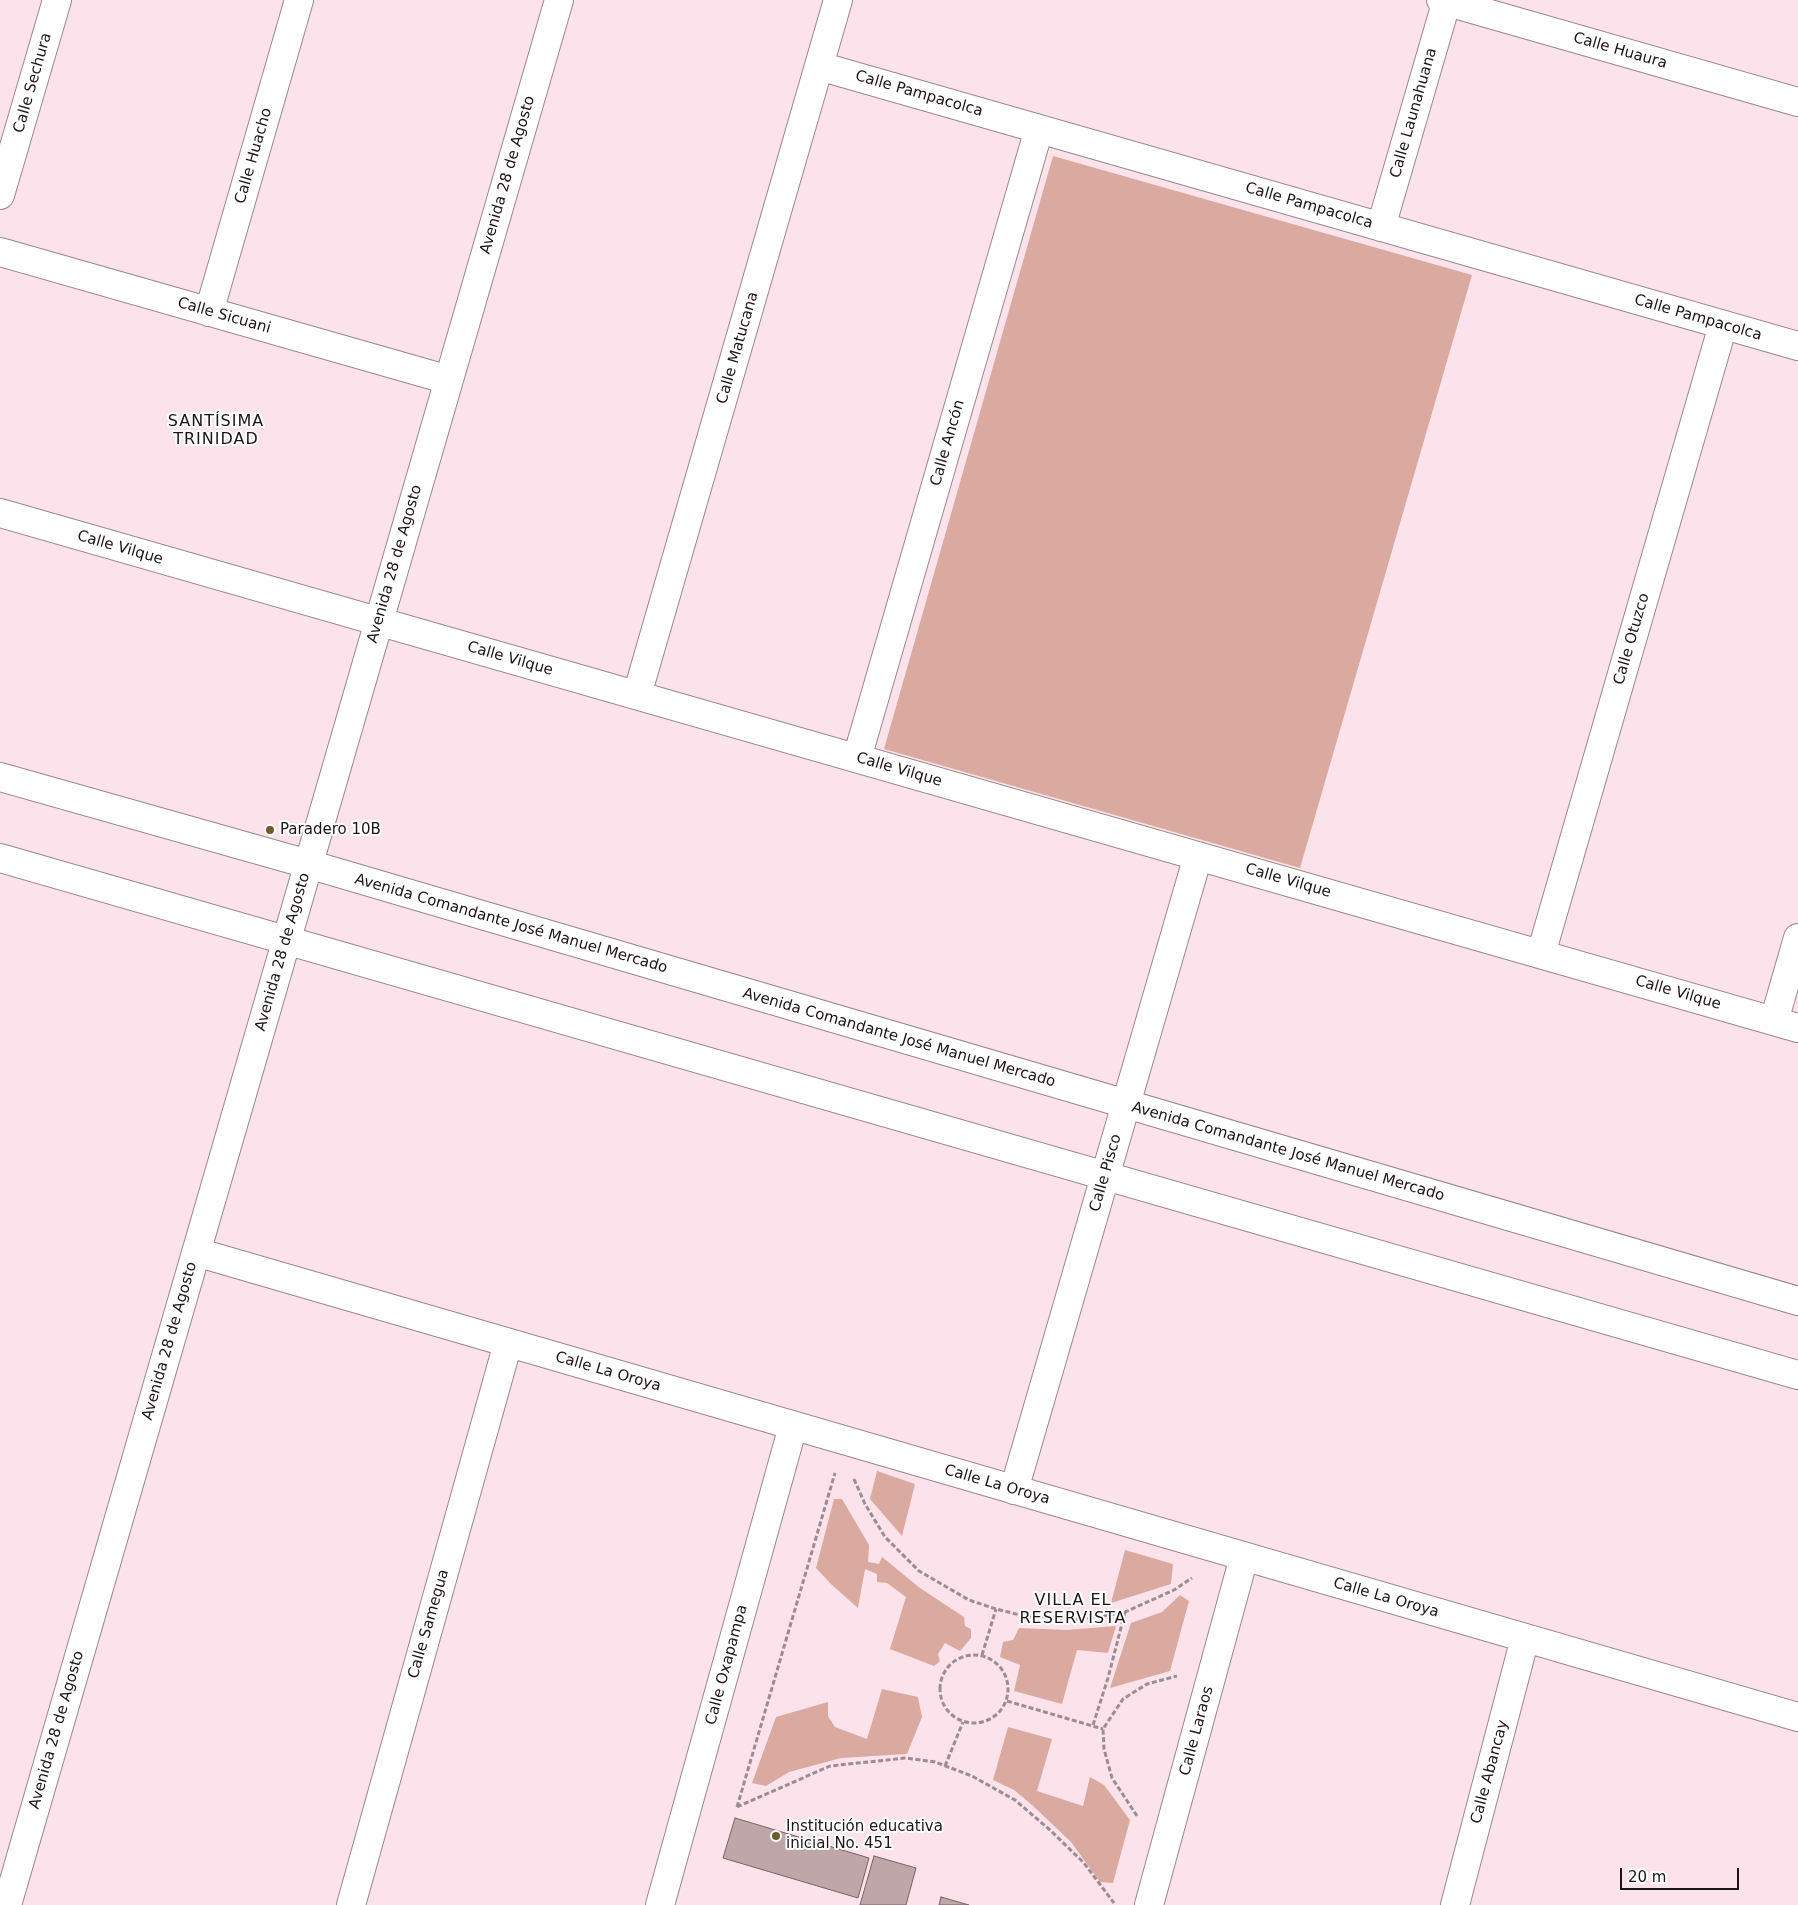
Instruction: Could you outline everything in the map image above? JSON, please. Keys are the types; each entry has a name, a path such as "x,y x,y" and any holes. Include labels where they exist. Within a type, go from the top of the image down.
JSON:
{"street":[{"name":"Calle Sechura","path":"0,195 57,0"},
{"name":"Calle Huacho","path":"209,312 299,0"},
{"name":"Avenida 28 de Agosto","path":"6,1905 559,0"},
{"name":"Calle Matucana","path":"637,695 838,0"},
{"name":"Calle Huaura","path":"1445,1 1798,102"},
{"name":"Calle Launahuana","path":"1382,227 1445,1"},
{"name":"Calle Pampacolca","path":"819,66 1798,346"},
{"name":"Calle Ancón","path":"857,758 1039,129"},
{"name":"Calle Sicuani","path":"0,252 449,380"},
{"name":"Calle Otuzco","path":"1541,954 1723,325"},
{"name":"Calle Vilque","path":"0,513 1786,1024"},
{"name":"Avenida Comandante José Manuel Mercado","path":"0,777 308,864 1798,1302"},
{"name":"Calle Pisco","path":"1014,1490 1198,856"},
{"path":"0,858 1798,1375"},
{"path":"1786,1024 1798,938"},
{"name":"Calle La Oroya","path":"196,1252 1798,1717"},
{"name":"Calle Samegua","path":"351,1905 508,1343"},
{"name":"Calle Oxapampa","path":"660,1905 793,1426"},
{"name":"Calle Laraos","path":"1149,1905 1244,1557"},
{"name":"Calle Abancay","path":"1455,1905 1525,1638"}],"path":[{"path":"836,1470 737,1807 830,1766 906,1758 935,1762 972,1776 1015,1800 1084,1863 1116,1905"},
{"path":"853,1478 864,1504 885,1537 919,1571 969,1600 1020,1615 1081,1620 1125,1612 1174,1590 1198,1574"},
{"path":"982,1655 996,1608"},
{"path":"1093,1725 1108,1678 1125,1612"},
{"path":"967,1654 982,1655 994,1660 1003,1670 1008,1682 1007,1700 997,1715 986,1721 975,1724 963,1722 950,1714 941,1702 939,1687 943,1673 953,1661 967,1654"},
{"path":"1142,1823 1112,1778 1104,1749 1103,1728 1123,1699 1147,1684 1183,1674"},
{"path":"1007,1700 1103,1728"},
{"path":"945,1766 963,1722"}],"shaded area":[{"path":"1053,156 1472,275 1300,868 884,749"},
{"path":"877,1471 915,1484 902,1536 870,1499"},
{"path":"834,1499 842,1499 869,1545 868,1562 879,1564 882,1557 920,1588 964,1617 965,1626 971,1629 971,1638 960,1651 945,1643 938,1654 940,1661 934,1666 890,1649 906,1597 887,1583 877,1582 877,1574 865,1569 858,1608 816,1568"},
{"path":"1125,1550 1173,1564 1171,1584 1111,1603"},
{"path":"1180,1595 1189,1601 1170,1671 1110,1688 1131,1623 1162,1612"},
{"path":"1116,1626 1108,1653 1077,1650 1062,1704 1014,1691 1020,1665 1000,1657 1003,1642 1013,1640 1019,1628 1066,1630"},
{"path":"882,1689 918,1697 922,1717 907,1754 841,1758 789,1772 766,1786 752,1783 776,1717 828,1702 828,1716 835,1727 867,1739"},
{"path":"1008,1727 1052,1739 1037,1791 1083,1806 1090,1777 1104,1785 1130,1820 1113,1883 1100,1882 1071,1842 1014,1790 993,1780"}],"building":[{"path":"735,1818 869,1858 858,1898 723,1858"},
{"path":"874,1856 916,1868 906,1905 860,1905"},
{"path":"941,1897 969,1905 939,1905"}],"place":[{"name":"Paradero 10B","path":"270,830"},
{"name":"Institución educativa inicial No. 451","path":"776,1836"}],"district":[{"name":"SANTÍSIMA TRINIDAD","path":"216,431"},
{"name":"VILLA EL RESERVISTA","path":"1073,1610"}]}
